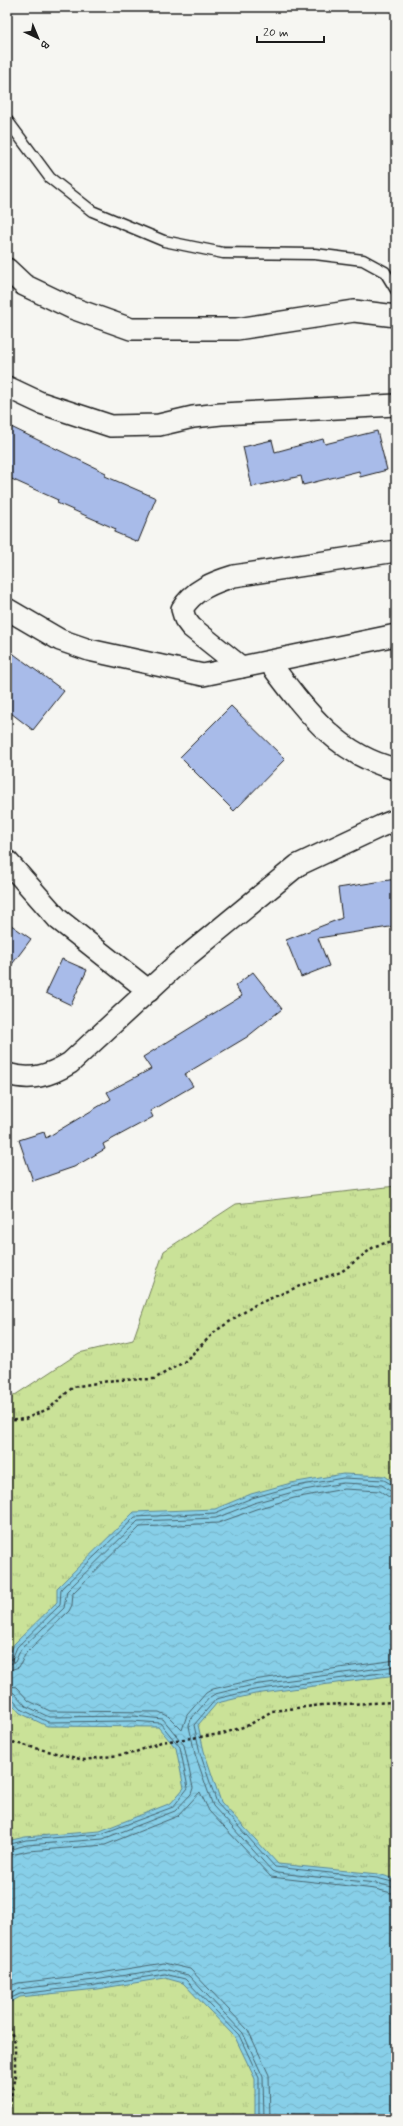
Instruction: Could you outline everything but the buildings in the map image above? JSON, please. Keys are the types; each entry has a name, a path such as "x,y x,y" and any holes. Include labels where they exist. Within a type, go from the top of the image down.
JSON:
{"street":[{"path":"7,269 24,285 72,308 131,329 237,329 354,311 396,316"},
{"path":"7,387 41,403 111,426 159,425 193,417 220,414 396,405"},
{"path":"241,667 191,627 185,619 182,609 187,600 196,593 216,582 234,576 396,550"},
{"path":"7,609 60,640 89,650 203,675 396,635"},
{"path":"269,662 301,704 344,746 354,753 380,765 396,769"},
{"path":"7,1074 22,1078 33,1078 56,1072 70,1063 99,1038 176,965 298,864 396,820"},
{"path":"7,861 58,919 149,991"}],"lane":[{"path":"7,120 50,178 92,211 164,241 223,253 315,254 363,260 385,272 396,290"}],"path":[{"path":"7,1421 26,1419 50,1408 73,1387 116,1380 154,1379 184,1362 217,1330 254,1306 302,1285 341,1272 375,1246 396,1240"},
{"path":"7,1741 84,1760 133,1753 161,1742 222,1734 249,1725 272,1712 322,1705 396,1702"},
{"path":"7,2022 14,2042 15,2068 7,2118"}],"green space":[{"path":"396,1186 396,2119 7,2119 7,1396 12,1397 79,1353 133,1340 164,1251 236,1204"}],"water":[{"path":"343,1474 385,1476 396,1484 396,1675 255,1694 217,1703 198,1725 204,1751 221,1802 278,1864 378,1874 396,1879 396,2119 255,2119 255,2079 235,2037 183,1983 165,1978 97,1989 20,1997 7,2004 7,1841 25,1837 100,1831 171,1803 184,1788 176,1748 158,1727 47,1726 20,1713 7,1698 7,1660 14,1644 57,1602 57,1588 134,1512 215,1509 251,1494 291,1483"}]}
